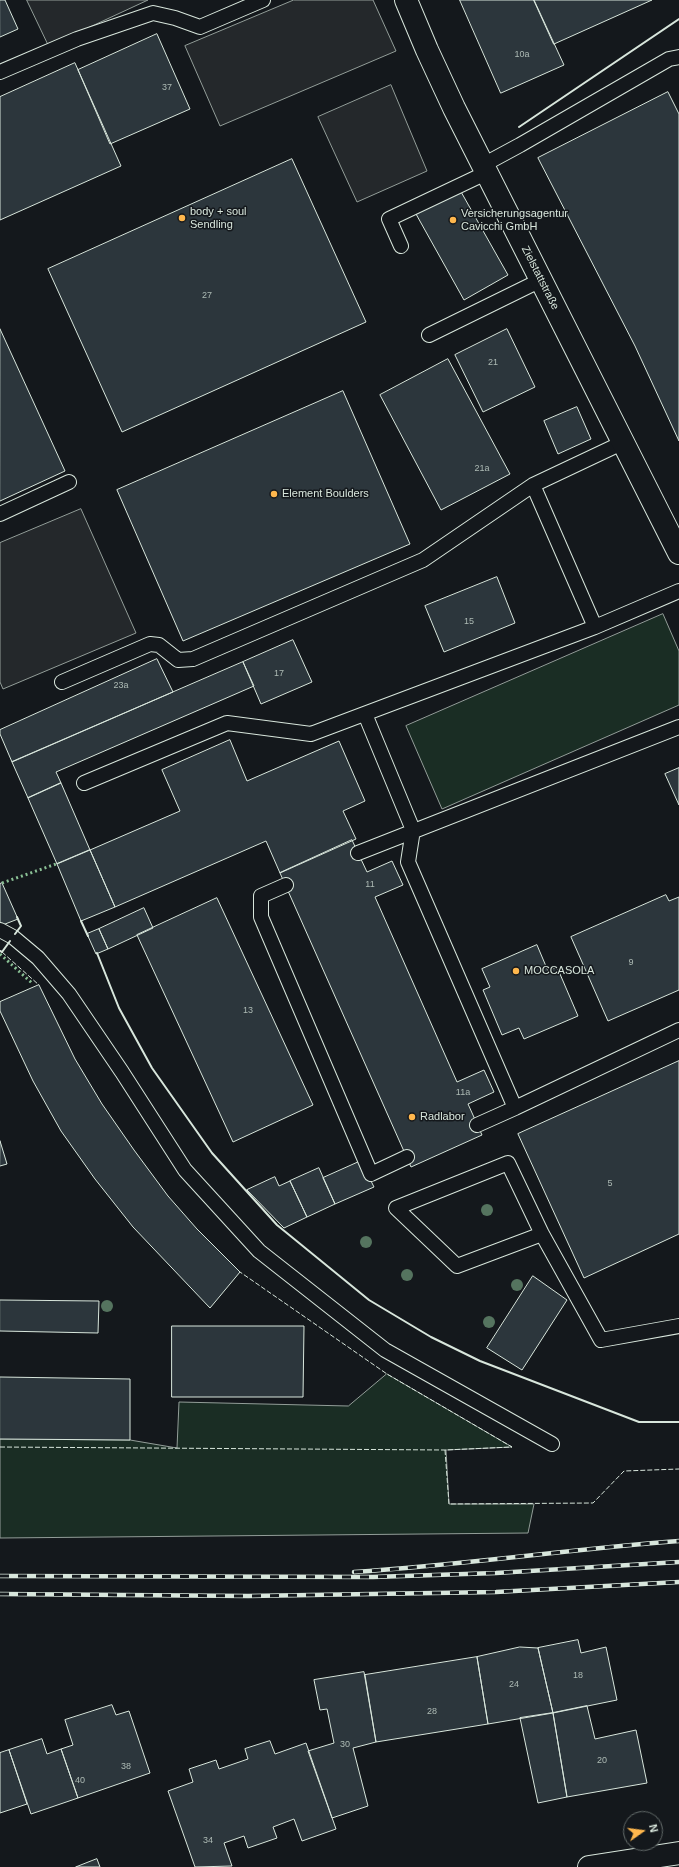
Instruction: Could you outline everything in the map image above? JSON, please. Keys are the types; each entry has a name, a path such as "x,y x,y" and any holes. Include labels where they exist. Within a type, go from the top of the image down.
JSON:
{"street":[{"name":"Zielstattstraße","path":"406,0 426,50 484,169 624,442 679,553"},
{"path":"589,1867 679,1853"}],"lane":[{"path":"0,72 77,38 153,13 175,18 200,27 263,0"},
{"path":"401,246 389,219 484,169 520,145 669,59 679,57"},
{"path":"430,335 541,280"},
{"path":"62,682 150,644 159,645 178,660 193,659 423,560 534,485 624,442"},
{"path":"0,514 69,482"},
{"path":"534,485 595,627"},
{"path":"84,783 227,723 311,734 595,627 679,591"},
{"path":"364,714 413,830 408,862 515,1108"},
{"path":"358,853 413,830 679,727"},
{"path":"286,885 261,896 261,917 371,1174 407,1157"},
{"path":"0,930 13,937 38,958 69,994 122,1072 185,1170 259,1251 385,1350 552,1444"},
{"path":"477,1125 679,1030"},
{"path":"542,1234 457,1266 396,1208 508,1163 542,1234 601,1340 679,1326"}],"green space":[{"path":"663,614 679,651 679,705 442,809 406,726"},
{"path":"387,1374 512,1447 446,1450 449,1504 534,1504 528,1533 0,1538 0,1439 130,1440 177,1448 179,1402 348,1406"}],"shaded area":[{"path":"27,0 148,0 49,46"},
{"path":"294,0 373,0 396,51 220,126 185,46"},
{"path":"391,85 427,171 357,202 318,117"},
{"path":"81,509 136,633 3,689 0,682 0,543"}],"building":[{"path":"0,0 5,0 18,29 0,37"},
{"path":"460,0 534,0 564,65 501,93"},
{"path":"534,0 652,0 554,44"},
{"path":"157,34 190,109 110,144 78,70"},
{"path":"75,63 121,166 0,220 0,97"},
{"path":"668,92 679,114 679,441 635,346 538,158"},
{"path":"292,159 366,322 122,432 48,269"},
{"path":"460,190 508,275 464,300 416,214"},
{"path":"0,329 65,471 0,501"},
{"path":"507,329 535,387 483,412 455,355"},
{"path":"448,359 510,474 441,510 380,395"},
{"path":"343,391 410,544 183,641 117,490"},
{"path":"577,407 591,439 558,454 544,421"},
{"path":"497,577 515,623 444,652 425,606"},
{"path":"293,640 312,682 261,704 243,662"},
{"path":"157,659 173,692 12,762 0,734 0,730"},
{"path":"243,662 254,686 56,772 61,783 28,798 12,762"},
{"path":"230,740 247,781 339,741 365,801 343,811 356,839 280,873 266,841 115,907 90,850 180,811 162,770"},
{"path":"679,768 679,805 665,774"},
{"path":"61,783 90,850 57,864 28,798"},
{"path":"352,840 367,872 392,861 403,885 375,897 457,1082 484,1070 494,1092 468,1104 482,1135 411,1167 280,873"},
{"path":"90,850 115,907 81,921 57,864"},
{"path":"2,883 18,919 0,926 0,884"},
{"path":"666,895 669,901 679,897 679,990 608,1021 571,937"},
{"path":"217,898 313,1105 233,1142 137,935"},
{"path":"144,908 153,928 108,949 99,929"},
{"path":"99,929 108,949 96,954 87,934"},
{"path":"537,945 548,971 557,967 578,1016 524,1039 519,1028 502,1035 483,990 490,987 482,969"},
{"path":"39,985 75,1059 102,1104 134,1150 168,1196 197,1229 240,1272 210,1308 133,1227 95,1179 61,1131 33,1081 0,1011 0,1002"},
{"path":"679,1061 679,1234 584,1278 518,1134"},
{"path":"0,1141 7,1164 0,1166"},
{"path":"361,1161 374,1187 335,1204 323,1178"},
{"path":"319,1168 335,1204 307,1217 290,1181"},
{"path":"275,1177 279,1186 290,1181 307,1217 284,1228 247,1190"},
{"path":"533,1276 567,1300 522,1370 487,1348"},
{"path":"0,1300 99,1301 98,1333 0,1331"},
{"path":"172,1326 304,1326 303,1397 172,1397"},
{"path":"0,1377 130,1379 130,1440 0,1439"},
{"path":"578,1640 581,1653 606,1647 617,1700 553,1713 538,1648"},
{"path":"520,1647 538,1648 553,1713 488,1724 477,1657"},
{"path":"477,1657 488,1724 376,1742 365,1675"},
{"path":"364,1672 376,1742 353,1748 368,1806 332,1818 308,1751 334,1743 327,1709 320,1710 314,1680"},
{"path":"112,1705 116,1715 129,1711 150,1773 78,1798 61,1749 73,1745 65,1720"},
{"path":"587,1706 595,1739 636,1730 647,1783 567,1797 553,1713"},
{"path":"553,1713 567,1797 538,1803 520,1718"},
{"path":"42,1739 47,1754 61,1749 78,1798 31,1814 9,1750"},
{"path":"270,1741 275,1754 306,1743 336,1829 302,1841 294,1819 273,1827 277,1838 248,1848 244,1836 224,1843 232,1866 195,1867 168,1791 193,1782 189,1769 216,1760 219,1769 248,1759 245,1749"},
{"path":"9,1750 27,1804 0,1813 0,1753"},
{"path":"97,1859 100,1867 76,1867"}],"railway":[{"path":"354,1572 679,1541"},
{"path":"0,1576 373,1577 496,1573 679,1562"},
{"path":"0,1594 248,1596 496,1592 679,1582"}],"hedge":[{"path":"2,883 59,863"},
{"path":"0,954 33,984"}],"fence":[{"path":"2,952 39,985"},
{"path":"0,1447 445,1450 512,1447 387,1374 240,1272"},
{"path":"445,1450 449,1504 593,1503 624,1471 679,1469"}],"wall":[{"path":"519,127 679,19"},
{"path":"15,934 21,926 17,917"},
{"path":"81,921 88,936"},
{"path":"0,951 2,952 10,941"},
{"path":"97,953 119,1008 152,1068 212,1153 277,1225 369,1300 431,1337 480,1361 639,1422 679,1422"}],"place":[{"name":"body + soul Sendling","path":"182,218"},
{"name":"Versicherungsagentur Cavicchi GmbH","path":"453,220"},
{"name":"Element Boulders","path":"274,494"},
{"name":"MOCCASOLA","path":"516,971"},
{"name":"Radlabor","path":"412,1117"}]}
